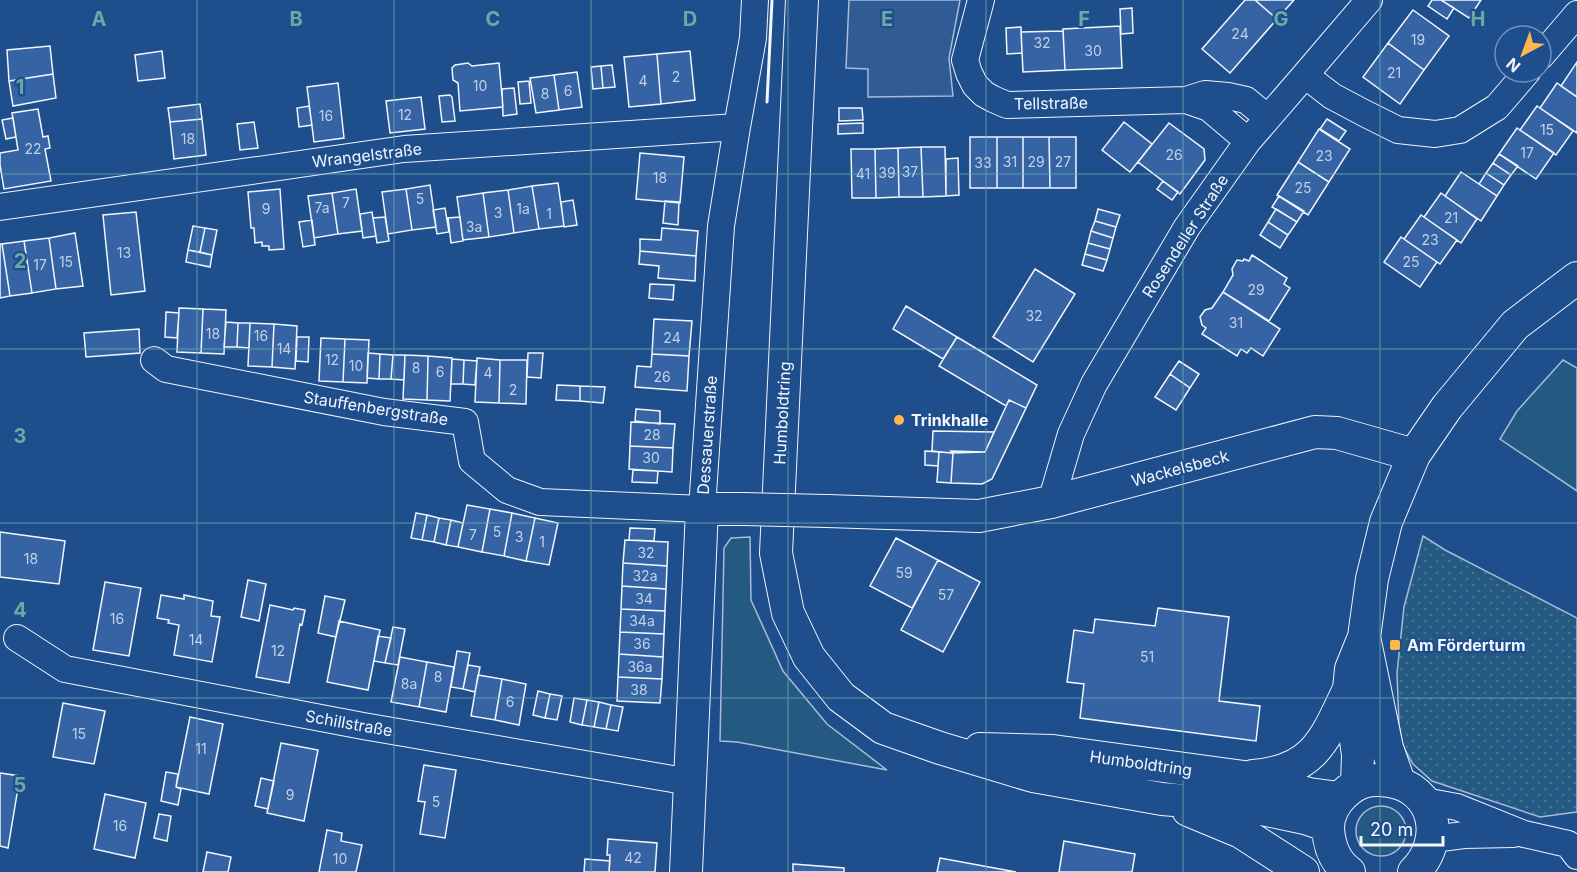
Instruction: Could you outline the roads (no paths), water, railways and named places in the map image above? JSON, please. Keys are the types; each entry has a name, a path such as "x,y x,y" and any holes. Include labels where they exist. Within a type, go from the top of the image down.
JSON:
{"street":[{"name":"Dessauerstraße","path":"686,872 702,508 721,226 736,127 753,38 755,0"},
{"name":"Humboldtring","path":"802,0 776,553 788,613 809,657 841,697 883,728 1033,777 1162,799 1248,806 1305,818 1341,803"},
{"name":"Tellstraße","path":"981,0 965,60 975,85 984,94 1007,105 1185,100 1205,94 1246,100 1268,118"},
{"name":"Rosendeller Straße","path":"1051,502 1071,434 1094,384 1187,227 1248,141 1369,0"},
{"path":"1553,42 1577,14"},
{"path":"1305,75 1332,96 1398,130 1435,134 1460,130 1497,107 1517,84"},
{"name":"Tellstraße","path":"1185,100 1209,108 1248,141"},
{"name":"Wrangelstraße","path":"0,207 404,149 736,127"},
{"path":"1349,872 1342,867 1331,848 1341,803 1358,755 1349,689 1351,669 1364,638 1372,579 1386,522 1414,455 1447,407 1515,325 1577,278"},
{"name":"Stauffenbergstraße","path":"154,360 166,369 384,412 465,422 472,461 507,490 540,502 702,508"},
{"name":"Wackelsbeck","path":"702,508 980,516 1051,502 1315,432 1337,433 1414,455"},
{"name":"Schillstraße","path":"17,638 65,669 375,728 690,782"},
{"path":"1364,638 1388,748 1399,782"},
{"path":"1244,777 1274,774 1295,766 1312,754 1330,729 1349,689"},
{"name":"Humboldtring","path":"940,748 1053,751 1244,777 1341,803"},
{"path":"1341,803 1375,779 1399,782 1411,788 1424,801 1432,819 1433,839 1427,857 1415,872"},
{"path":"1162,799 1241,832 1303,872"},
{"path":"1424,801 1456,807 1524,834"},
{"path":"1433,839 1464,835 1524,834 1574,842"}],"place":[{"name":"Trinkhalle","path":"899,420"},
{"name":"Am Förderturm","path":"1395,645"}]}
